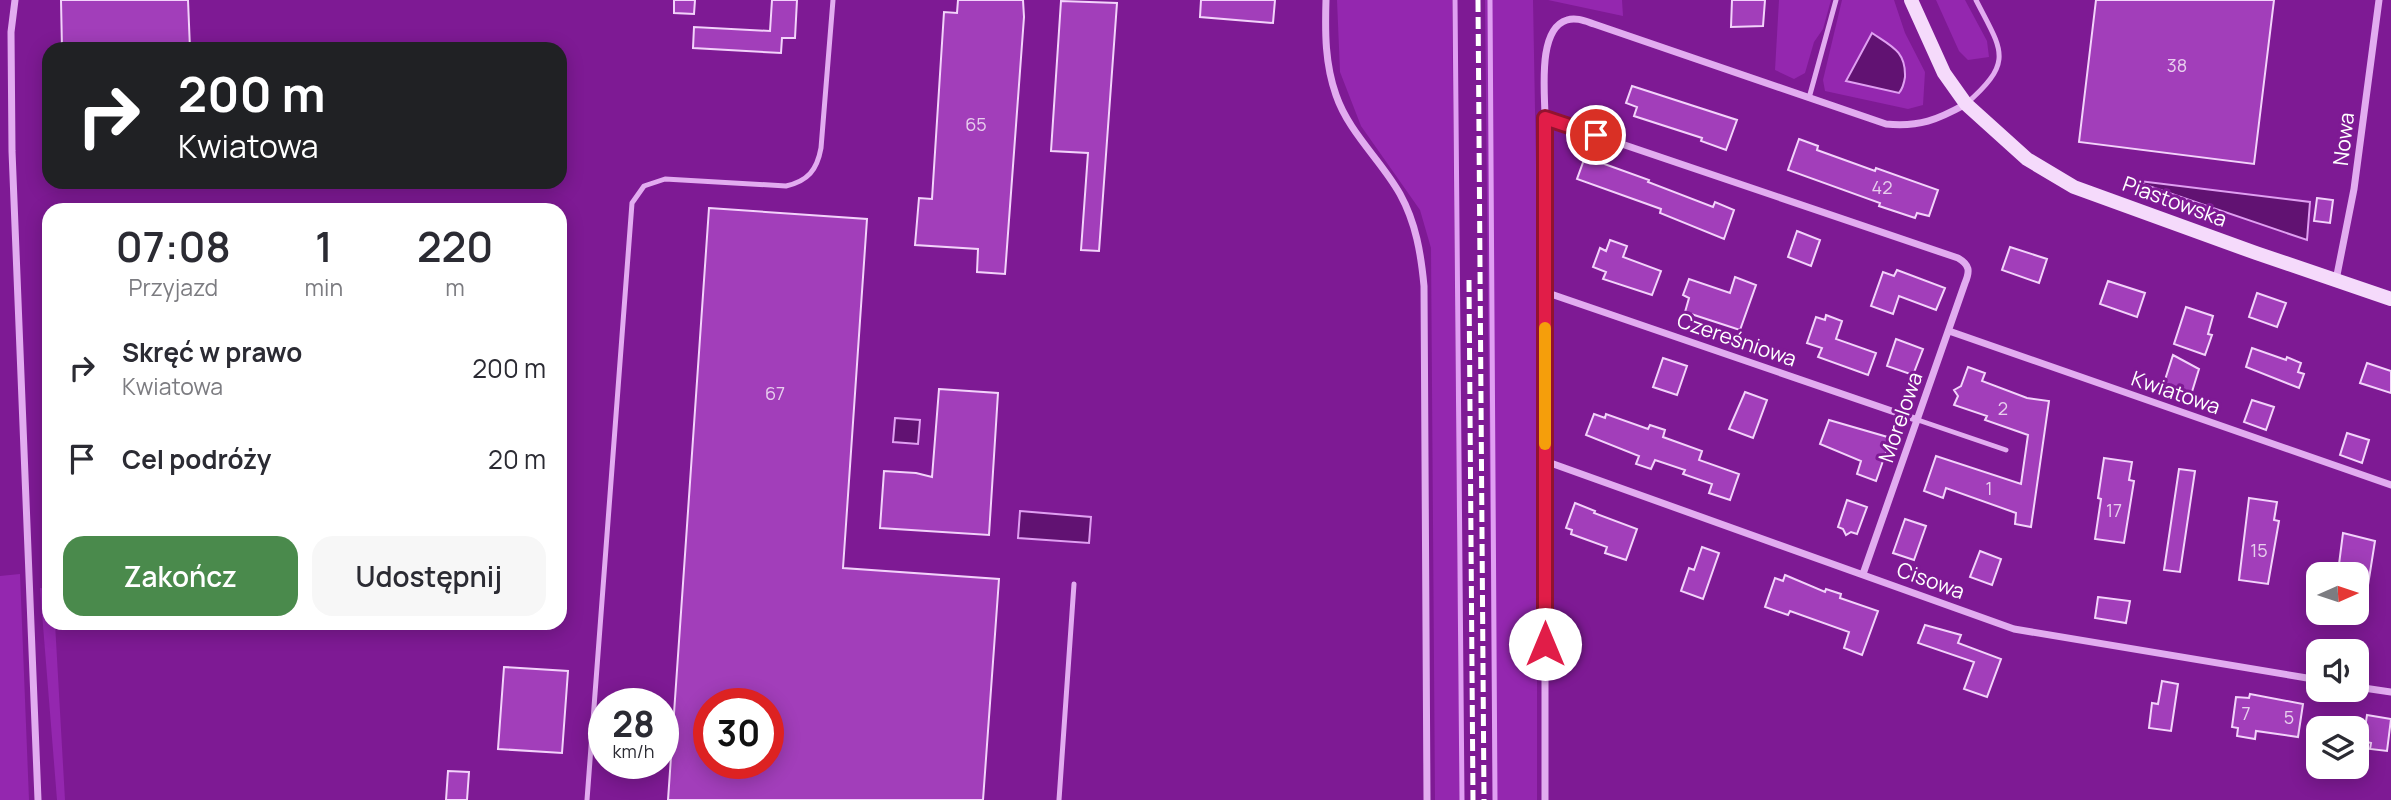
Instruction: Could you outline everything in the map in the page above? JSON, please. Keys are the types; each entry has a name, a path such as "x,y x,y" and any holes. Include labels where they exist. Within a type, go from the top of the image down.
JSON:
{"street":[{"path":"15,0 11,32 12,151 38,800"},
{"path":"1326,0 1325,43 1336,97 1350,124 1399,193 1418,239 1422,261 1427,800"},
{"name":"Piastowska","path":"1911,0 1944,74 1966,104 2027,159 2074,187 2391,299"},
{"name":"Nowa","path":"2336,281 2354,189 2379,0"},
{"path":"1545,800 1545,118 1546,43 1555,27 1565,20 1576,19 1594,24 1886,124 1922,124 1941,118 1966,104"},
{"name":"Morelowa","path":"1545,118 1958,258 1967,265 1969,271 1863,574"},
{"name":"Czereśniowa","path":"1545,292 1918,420"},
{"name":"Kwiatowa","path":"1948,331 2391,485"},
{"name":"Cisowa","path":"1545,461 2014,629 2306,678"},
{"path":"2369,689 2391,692"}],"lane":[{"path":"587,800 632,203 644,186 664,179 786,186 800,183 812,173 819,161 821,149 833,0"},
{"path":"1809,98 1836,0"},
{"path":"1966,104 1998,70 2000,60 2000,47 1976,0"},
{"path":"1918,420 2006,450"},
{"path":"1059,800 1074,584"}],"shaded area":[{"path":"1337,0 1452,0 1460,800 1435,800 1431,248 1420,210 1361,126 1340,72"},
{"path":"1485,0 1533,0 1537,219 1537,800 1493,800"},
{"path":"1548,0 1622,0 1623,16"},
{"path":"1779,0 1831,0 1823,29 1814,42 1805,73 1794,79 1775,70"},
{"path":"1842,0 1894,0 1905,33 1925,72 1923,105 1908,109 1825,91 1823,80"},
{"path":"1936,0 1965,0 1987,41 1989,57 1968,60 1959,51"},
{"path":"1872,33 1896,50 1903,61 1905,77 1899,93 1846,81"},
{"path":"2131,180 2310,202 2307,240"},
{"path":"895,418 920,420 918,444 893,442"},
{"path":"1020,511 1091,517 1089,543 1018,538"},
{"path":"20,574 29,800 0,800 0,576"},
{"path":"43,630 55,630 65,800 57,800"}],"building":[{"path":"61,0 188,0 190,42 62,42"},
{"path":"674,0 695,0 694,14 674,13"},
{"path":"772,0 797,0 795,38 782,38 781,53 693,48 694,27 770,31"},
{"path":"958,0 1023,0 1024,17 1005,274 977,272 978,249 915,245 919,198 932,199 944,12 957,13"},
{"path":"1201,0 1275,0 1273,23 1200,17"},
{"path":"1732,0 1765,0 1763,26 1731,27"},
{"path":"2096,0 2274,0 2254,164 2079,142"},
{"path":"1061,1 1117,3 1099,251 1081,250 1088,153 1051,151"},
{"path":"1632,86 1737,120 1726,150 1701,141 1702,138 1634,116 1637,107 1626,103"},
{"path":"1799,139 1818,146 1817,150 1938,190 1929,216 1917,213 1915,218 1788,170"},
{"path":"1585,157 1713,207 1715,202 1734,210 1724,239 1660,213 1661,209 1577,179"},
{"path":"2317,198 2333,200 2330,223 2314,221"},
{"path":"709,208 867,219 843,568 999,579 983,800 668,800 669,779 679,779 679,688 676,688"},
{"path":"1797,231 1820,240 1811,266 1788,257"},
{"path":"1610,240 1627,246 1623,257 1661,271 1652,295 1603,279 1606,272 1593,267 1600,248 1606,251"},
{"path":"2010,247 2047,259 2039,283 2002,270"},
{"path":"1897,270 1945,288 1936,310 1899,296 1893,314 1871,306 1883,272 1894,276"},
{"path":"1735,277 1756,285 1740,330 1685,312 1689,298 1683,295 1689,279 1730,293"},
{"path":"2108,281 2145,293 2137,317 2100,304"},
{"path":"2257,293 2286,303 2277,327 2249,317"},
{"path":"2186,307 2213,316 2208,334 2212,335 2205,355 2174,344"},
{"path":"1826,315 1842,321 1836,339 1876,353 1868,375 1818,357 1822,348 1807,343 1816,317 1825,320"},
{"path":"1896,339 1923,349 1913,375 1887,366"},
{"path":"2252,348 2301,363 2298,372 2304,374 2299,388 2246,367"},
{"path":"2173,355 2199,369 2191,395 2163,386"},
{"path":"1663,358 1687,366 1677,395 1653,387"},
{"path":"2367,363 2391,371 2391,393 2360,383"},
{"path":"1968,367 1985,373 1982,381 2027,398 2049,401 2031,527 2015,524 2016,513 1946,488 1943,498 1924,491 1936,456 2021,484 2028,435 1985,420 1987,416 1954,405 1958,396 1954,390 1961,386"},
{"path":"939,389 998,393 989,535 880,528 884,471 932,477"},
{"path":"1745,392 1767,400 1753,438 1729,429"},
{"path":"2252,400 2274,407 2266,430 2244,422"},
{"path":"1594,414 1605,418 1606,414 1648,429 1650,425 1665,430 1663,437 1702,451 1699,460 1739,474 1730,500 1709,493 1712,484 1683,474 1685,470 1655,460 1651,469 1636,464 1639,456 1586,435"},
{"path":"1829,420 1891,438 1876,481 1857,474 1861,461 1820,444"},
{"path":"2347,433 2369,440 2362,463 2340,455"},
{"path":"2104,458 2132,462 2129,480 2134,481 2124,543 2095,539"},
{"path":"2179,469 2195,471 2180,572 2164,570"},
{"path":"2249,498 2277,502 2274,520 2279,521 2268,584 2239,580"},
{"path":"1847,500 1867,507 1857,534 1851,532 1846,535 1843,529 1838,527"},
{"path":"1575,503 1637,529 1626,560 1605,553 1607,547 1571,534 1572,530 1566,528"},
{"path":"1905,519 1926,526 1914,560 1893,553"},
{"path":"2343,533 2375,541 2370,572 2370,562 2339,562"},
{"path":"1702,547 1719,553 1703,599 1681,591 1689,568 1694,570"},
{"path":"1980,551 2001,559 1992,585 1970,577"},
{"path":"1785,575 1825,592 1826,589 1841,594 1840,598 1878,611 1862,655 1844,648 1849,632 1790,611 1788,615 1765,607 1775,578 1783,581"},
{"path":"2098,597 2130,601 2126,623 2095,618"},
{"path":"1925,625 1961,635 1958,643 2001,659 1987,697 1964,689 1974,662 1918,643"},
{"path":"504,667 568,671 562,753 498,749"},
{"path":"2162,681 2178,684 2171,731 2149,728 2152,703 2158,704"},
{"path":"2250,694 2303,704 2298,737 2256,731 2255,739 2237,736 2238,728 2232,727 2236,697 2249,698"},
{"path":"2367,715 2391,719 2387,751 2370,749 2369,716"},
{"path":"448,771 469,772 467,800 446,800"}],"waterway":[{"path":"1455,0 1462,800"},
{"path":"1490,0 1495,800"}],"railway":[{"path":"1478,0 1484,800"},
{"path":"1469,280 1473,800"}],"slow traffic":[{"path":"1545,328 1545,444"}],"route":[{"path":"1545,644 1545,118 1596,135"}]}
